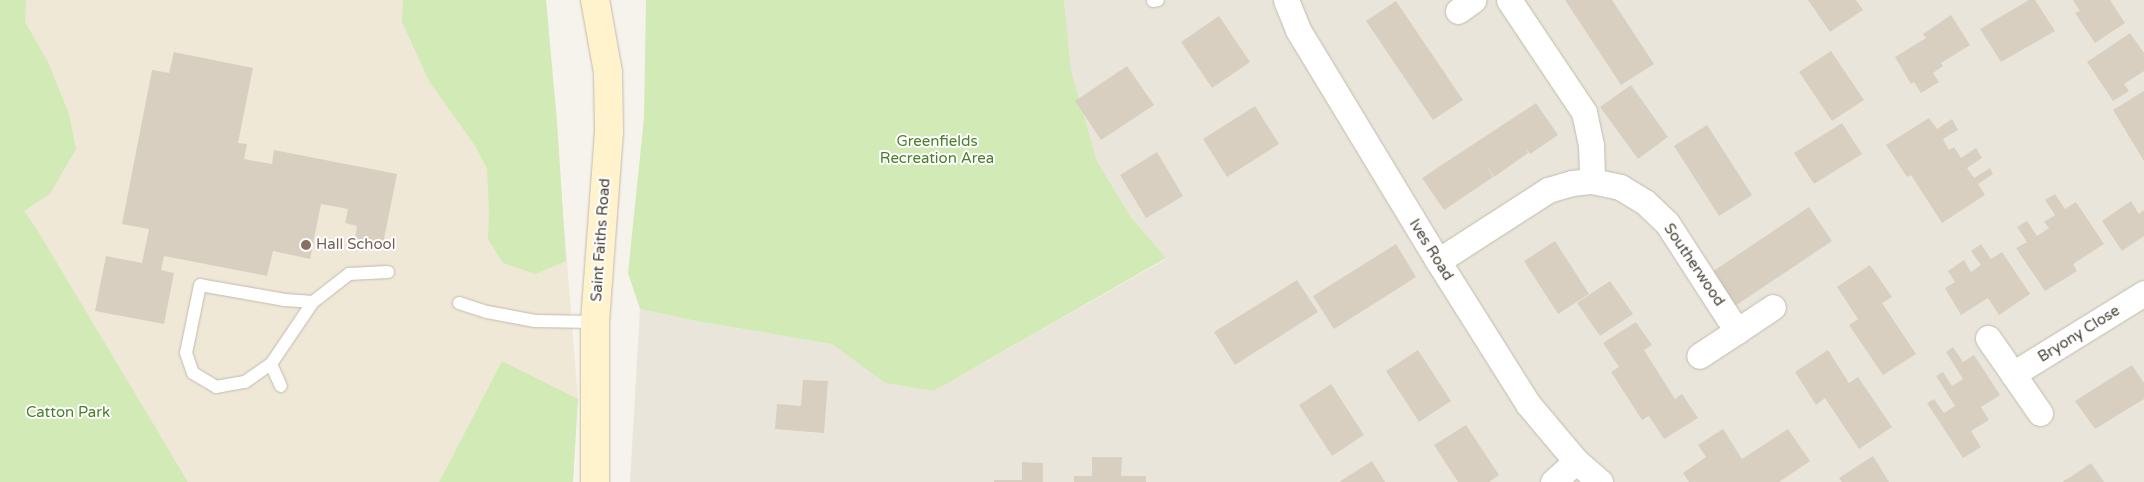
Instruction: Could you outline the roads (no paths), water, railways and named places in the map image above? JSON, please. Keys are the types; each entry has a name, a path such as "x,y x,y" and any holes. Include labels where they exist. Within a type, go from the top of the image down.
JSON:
{"street":[{"name":"Saint Faiths Road","path":"595,0 608,72 609,131 594,322 595,482"},
{"name":"Ives Road","path":"1286,0 1298,30 1438,262 1528,404 1576,461 1600,482"},
{"path":"1509,0 1584,112 1592,145 1592,181"},
{"name":"Southerwood","path":"1438,262 1548,190 1572,182 1592,181 1620,187 1645,202 1666,222 1737,331"},
{"name":"Bryony Close","path":"2014,374 2144,293"},
{"path":"1699,356 1773,307"},
{"path":"1988,338 2040,413"},
{"path":"1554,482 1576,461"}],"lane":[{"path":"313,302 285,300 200,285 186,352 193,373 216,386 245,382 271,364 313,302 349,274 388,272"},
{"path":"459,304 535,322 594,322"},
{"path":"271,364 281,386"}],"place":[{"name":"Hall School","path":"306,245"}],"park label":[{"name":"Greenfields Recreation Area","path":"937,150"},
{"name":"Catton Park","path":"68,413"}]}
